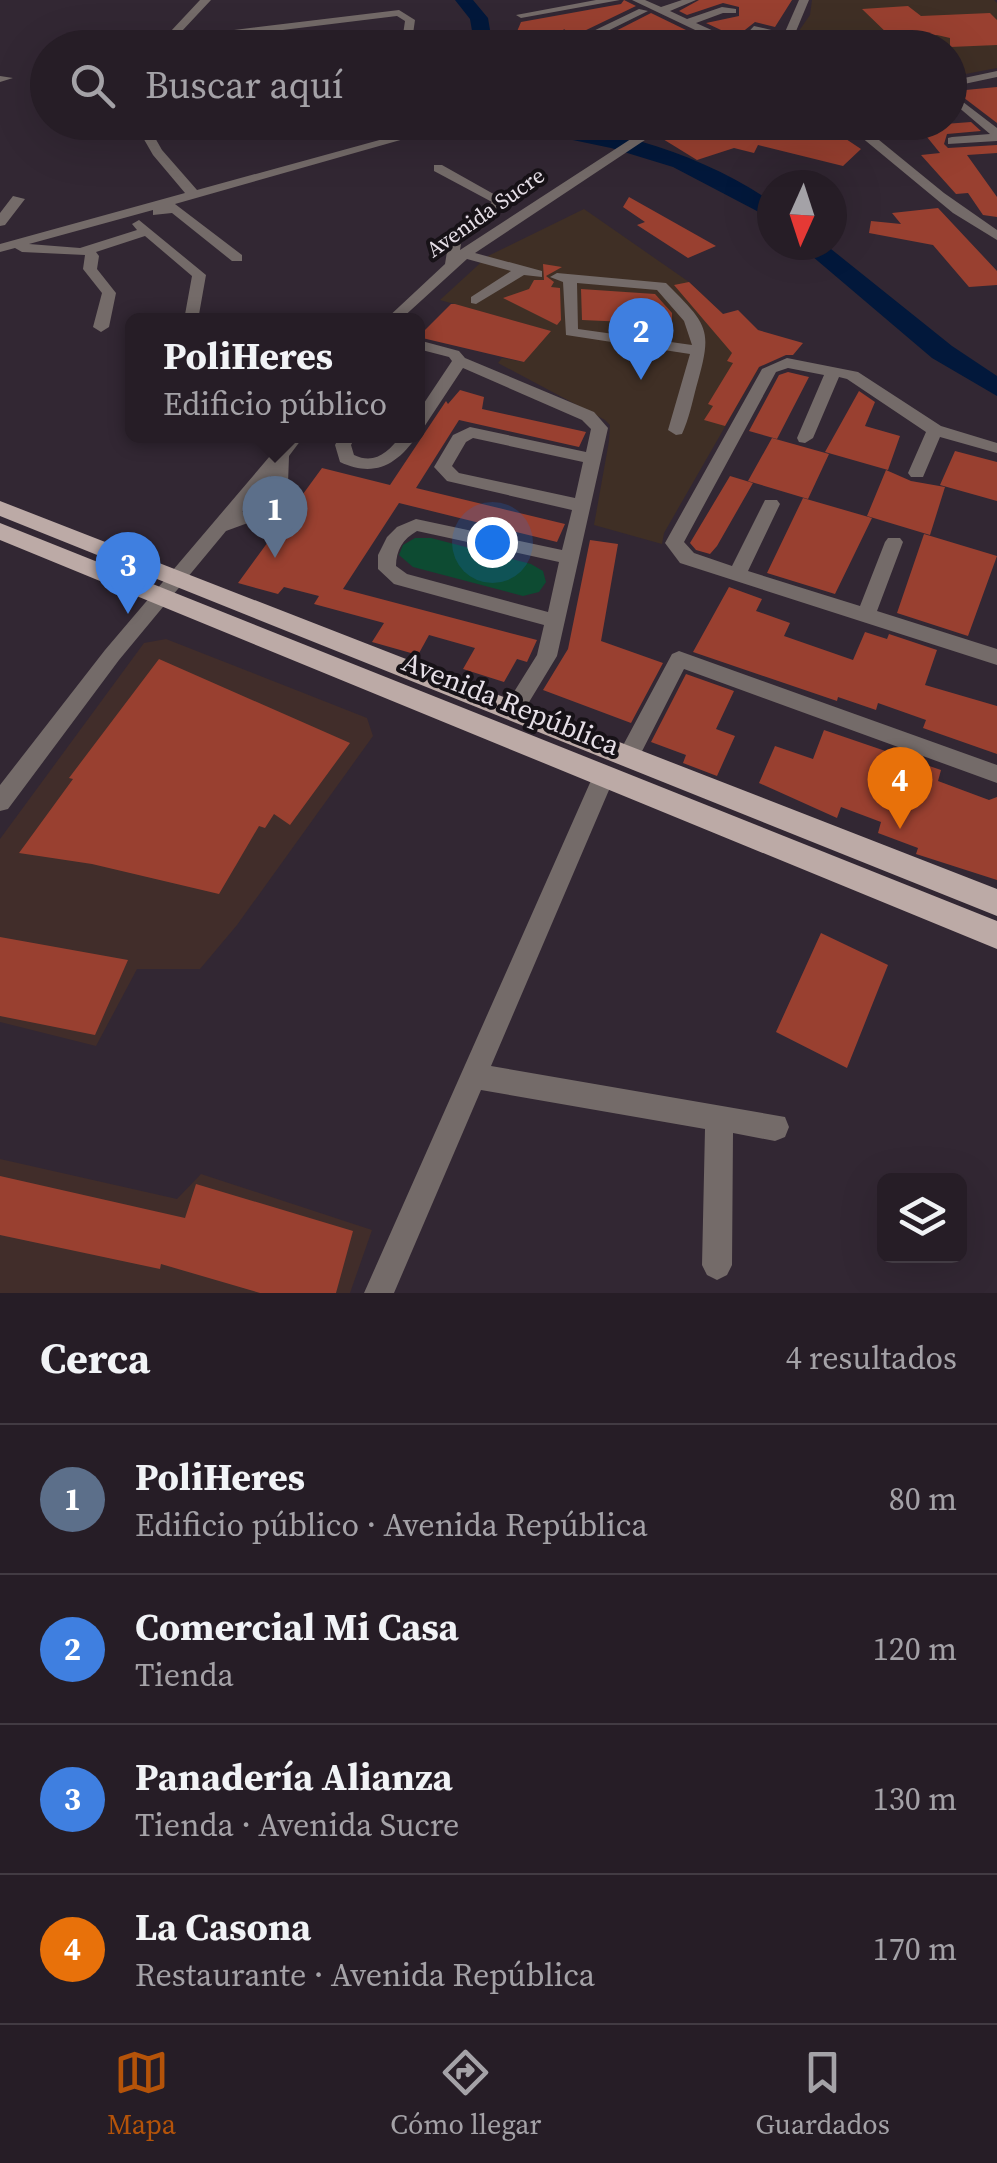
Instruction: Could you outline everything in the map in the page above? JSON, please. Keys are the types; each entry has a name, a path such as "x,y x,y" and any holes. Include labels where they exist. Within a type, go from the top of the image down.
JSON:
{"main road":[{"name":"Avenida República","path":"0,508 170,588 604,776 997,935"},
{"name":"Avenida República","path":"0,531 512,711 997,903"}],"street":[{"path":"176,30 206,0"},
{"path":"521,16 618,0 660,10 703,30"},
{"path":"660,10 691,0"},
{"path":"791,30 804,0"},
{"path":"640,5 697,30"},
{"path":"595,30 640,5"},
{"path":"563,9 591,29"},
{"path":"688,22 722,10 732,11"},
{"path":"258,30 395,13 410,18 408,30"},
{"path":"967,80 997,74"},
{"path":"967,109 997,135"},
{"path":"967,138 997,135"},
{"path":"150,140 194,195"},
{"path":"0,247 394,140"},
{"name":"Avenida Sucre","path":"399,313 458,258 638,140"},
{"path":"873,140 948,206 997,236"},
{"path":"438,168 499,201 497,207 455,236 458,258 537,274"},
{"path":"0,222 18,199"},
{"path":"192,313 199,275 134,220 174,208 238,258"},
{"path":"0,247 88,250 147,231"},
{"path":"88,250 92,256 90,270 109,293 101,327"},
{"path":"476,300 519,272"},
{"path":"676,430 699,351 697,328 661,286 563,278 572,332 699,351"},
{"path":"425,347 454,354 460,361"},
{"path":"425,356 460,361 594,420 600,431 546,656 512,711"},
{"path":"425,414 460,361"},
{"path":"997,448 934,430 861,379 834,370 772,366 674,543 680,554 997,657"},
{"path":"805,438 834,370"},
{"path":"425,393 438,396"},
{"path":"917,473 934,430"},
{"path":"582,506 454,477 443,467 459,439 470,432 593,459"},
{"path":"0,802 51,732 290,443"},
{"path":"344,443 346,458 368,466 388,461 402,443"},
{"path":"737,574 770,504"},
{"path":"556,621 400,579 387,569 386,555 404,529 416,525 570,558"},
{"path":"866,615 894,542"},
{"path":"628,757 679,659 997,774"},
{"path":"379,1293 604,776"},
{"path":"475,1076 775,1127"},
{"path":"717,1265 719,1118"}],"shaded area":[{"path":"812,0 994,0 997,68 967,74 967,30 800,30 810,15"},
{"path":"584,209 689,282 758,347 769,350 664,533 662,544 594,525 610,425 498,363 502,358 524,362 550,331 440,300 488,256"},
{"path":"166,639 367,718 373,736 237,925 200,969 137,969 96,1046 0,1022 0,839 144,643"},
{"path":"0,1159 177,1199 201,1174 372,1230 350,1293 0,1293"}],"green space":[{"path":"415,538 431,538 531,564 543,571 546,582 539,592 523,596 413,567 399,555 403,545"}],"building":[{"path":"624,0 636,6 586,30 518,30 521,22 621,4"},
{"path":"699,0 792,0 775,27 755,22 745,30 721,30 706,23 739,16 739,7 723,3 687,15 679,11"},
{"path":"908,6 921,16 990,13 997,20 997,45 967,46 967,30 884,30 862,9"},
{"path":"651,13 686,30 618,30"},
{"path":"997,87 997,123 967,100 967,90"},
{"path":"967,122 971,122 981,131 967,132"},
{"path":"664,140 848,140 861,149 843,166 758,145 754,153 734,148 697,160"},
{"path":"929,140 945,140 948,148 997,145 997,153 967,155 997,197 997,217 983,215 968,193 956,194 921,155 940,153"},
{"path":"629,197 716,246 688,258 637,225 645,222 623,207"},
{"path":"938,208 997,271 997,285 969,287 933,245 869,233 871,221 901,224 892,213"},
{"path":"543,264 562,267 546,276 554,282 551,287 560,288 561,320 557,325 503,298 529,289 534,280 544,280"},
{"path":"689,282 723,314 738,310 758,330 803,343 793,355 759,367 725,426 704,420 713,406 708,404 733,363 727,361 732,353 674,285"},
{"path":"581,289 655,294 672,313 672,324 582,320"},
{"path":"455,304 551,331 524,362 425,339 425,330"},
{"path":"788,372 809,377 777,439 749,431 779,375"},
{"path":"460,390 484,397 482,409 586,432 579,447 459,420 416,488 565,524 557,542 399,503 343,589 537,640 527,662 517,659 504,682 463,669 475,648 429,635 418,655 372,642 384,623 314,604 319,596 284,587 278,594 238,583 322,468 390,485 418,443 425,443 425,432 446,401 448,404"},
{"path":"859,391 875,402 865,426 900,436 888,470 825,452"},
{"path":"772,438 829,454 808,499 748,481"},
{"path":"955,451 997,462 997,501 940,485"},
{"path":"886,470 911,481 945,487 930,535 867,516"},
{"path":"730,476 753,483 717,546 710,554 696,550 690,543"},
{"path":"803,498 872,518 835,594 767,573"},
{"path":"924,534 997,556 968,636 897,613"},
{"path":"590,540 618,544 601,641 663,663 631,723 543,690 568,649"},
{"path":"729,587 762,599 756,611 790,623 784,636 853,660 865,632 887,639 889,634 937,650 925,685 997,706 997,754 923,728 926,720 878,703 876,710 838,697 837,701 693,652"},
{"path":"159,659 350,743 290,825 274,814 265,828 259,826 219,894 92,864 19,853 73,779 69,778"},
{"path":"686,674 734,691 716,729 735,736 717,776 683,763 686,755 651,742"},
{"path":"824,730 941,770 938,781 989,800 997,797 997,880 916,854 918,848 878,833 881,822 841,807 837,818 759,783 775,746 813,759"},
{"path":"821,933 888,965 847,1068 776,1032"},
{"path":"0,937 128,960 95,1035 0,1016"},
{"path":"0,1176 185,1218 196,1184 353,1231 336,1293 260,1293 161,1264 160,1269 0,1235"}],"waterway":[{"path":"464,0 479,18 481,30"},
{"path":"605,140 713,176 757,202"},
{"path":"829,260 942,352 997,388"}],"place":[{"name":"Comercial Mi Casa","path":"641,380"},
{"name":"PoliHeres","path":"275,558"},
{"name":"Panadería Alianza","path":"128,614"},
{"name":"La Casona","path":"900,829"}]}
